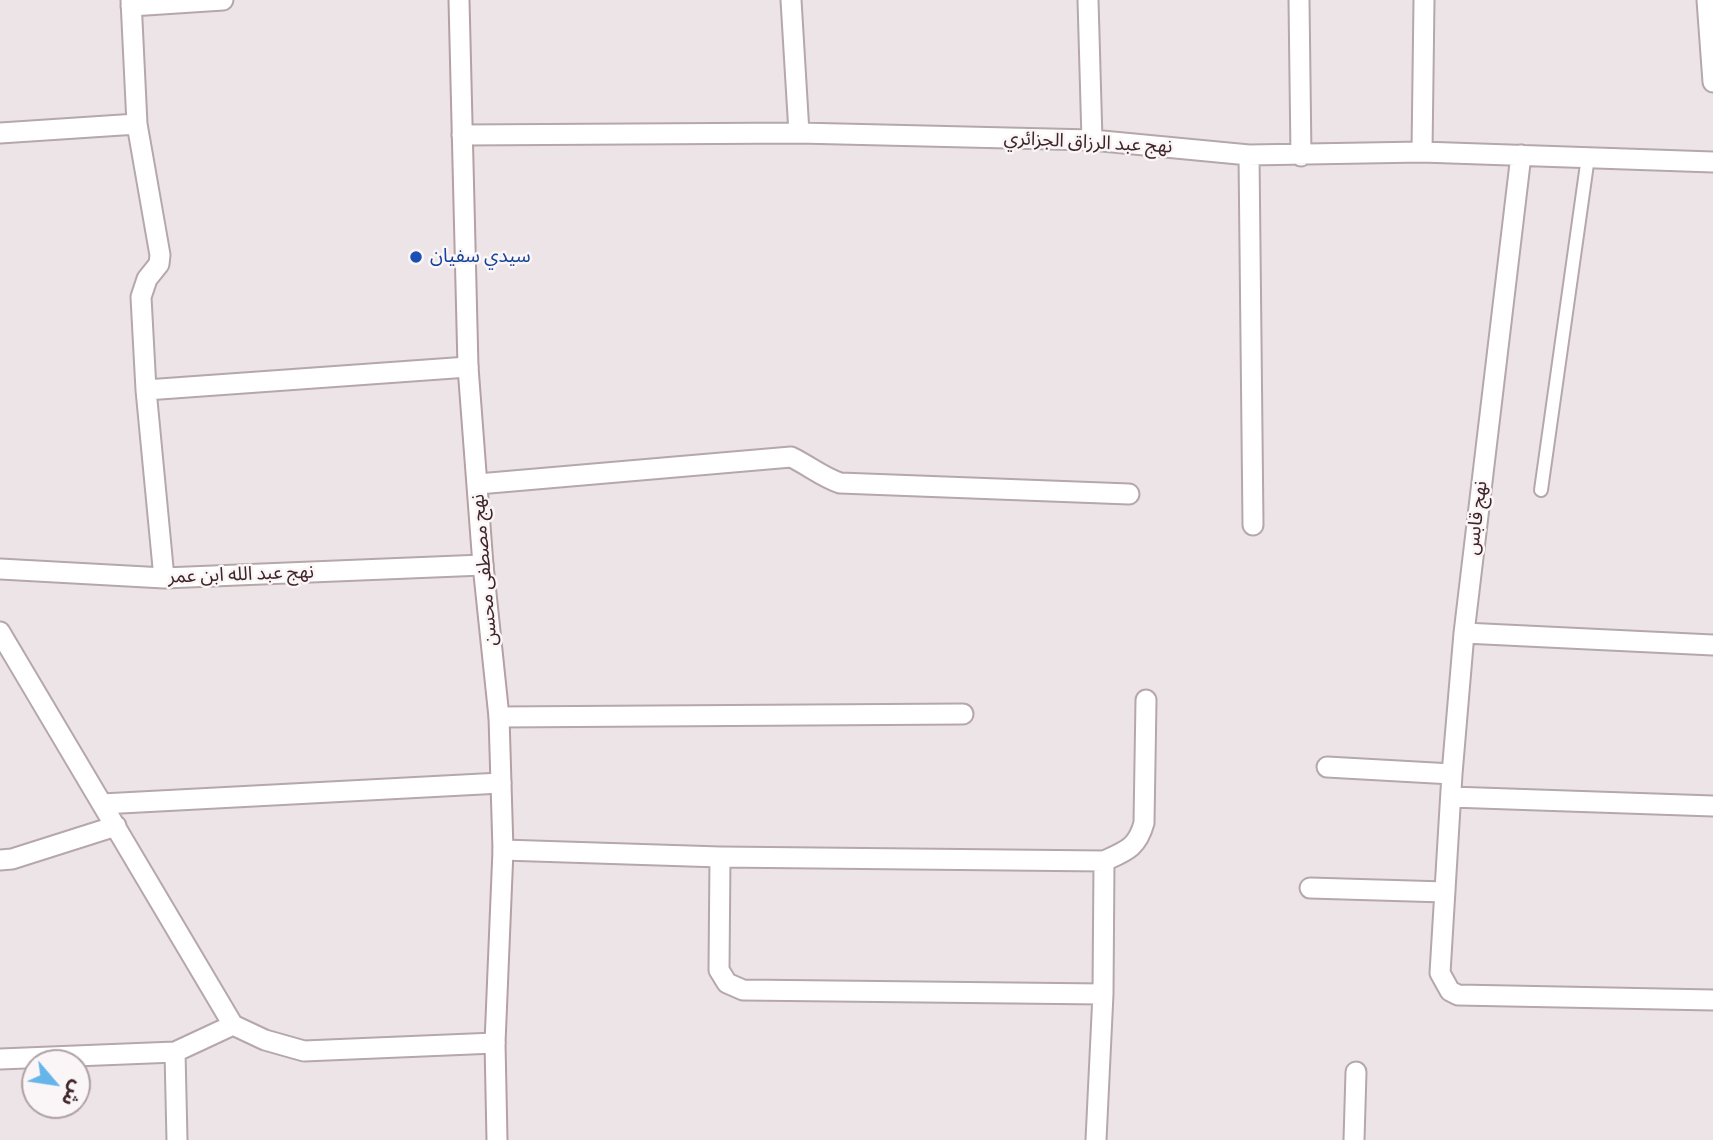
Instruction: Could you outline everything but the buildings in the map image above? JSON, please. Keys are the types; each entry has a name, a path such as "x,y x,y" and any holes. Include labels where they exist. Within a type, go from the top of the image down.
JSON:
{"street":[{"path":"164,578 146,390 141,297 147,279 159,264 160,255 137,124 131,3 223,0"},
{"name":"نهج مصطفى محسن","path":"459,0 468,367 483,565 499,717 503,850 495,1043 497,1140"},
{"path":"791,0 799,133"},
{"path":"1088,0 1092,140"},
{"path":"1299,0 1301,156"},
{"path":"1422,152 1424,0"},
{"path":"1707,0 1713,82"},
{"path":"0,133 137,124"},
{"name":"نهج عبد الرزاق الجزائري","path":"462,135 799,133 1092,140 1249,155 1422,152 1713,162"},
{"path":"1249,155 1253,525"},
{"name":"نهج قابس","path":"1521,155 1464,633 1440,973 1450,991 1458,995 1713,1000"},
{"path":"146,390 468,367"},
{"path":"478,485 791,457 822,476 840,483 1129,494"},
{"name":"نهج عبد الله ابن عمر","path":"0,569 164,578 483,565"},
{"path":"0,632 233,1025 283,1047 304,1051 495,1043"},
{"path":"1464,633 1713,645"},
{"path":"503,850 720,857 1104,861 1131,848 1140,836 1144,823 1146,700"},
{"path":"499,717 963,714"},
{"path":"1327,767 1452,774"},
{"path":"102,803 501,783"},
{"path":"1451,797 1713,806"},
{"path":"0,860 12,859 116,826"},
{"path":"720,857 719,970 727,983 743,990 1103,994"},
{"path":"1096,1140 1103,994 1104,861"},
{"path":"1310,888 1445,892"},
{"path":"0,1059 175,1052 233,1025"},
{"path":"175,1052 177,1140"},
{"path":"1354,1140 1356,1072"}],"lane":[{"path":"1541,490 1588,157"}],"place":[{"name":"سيدي سفيان","path":"416,257"}]}
